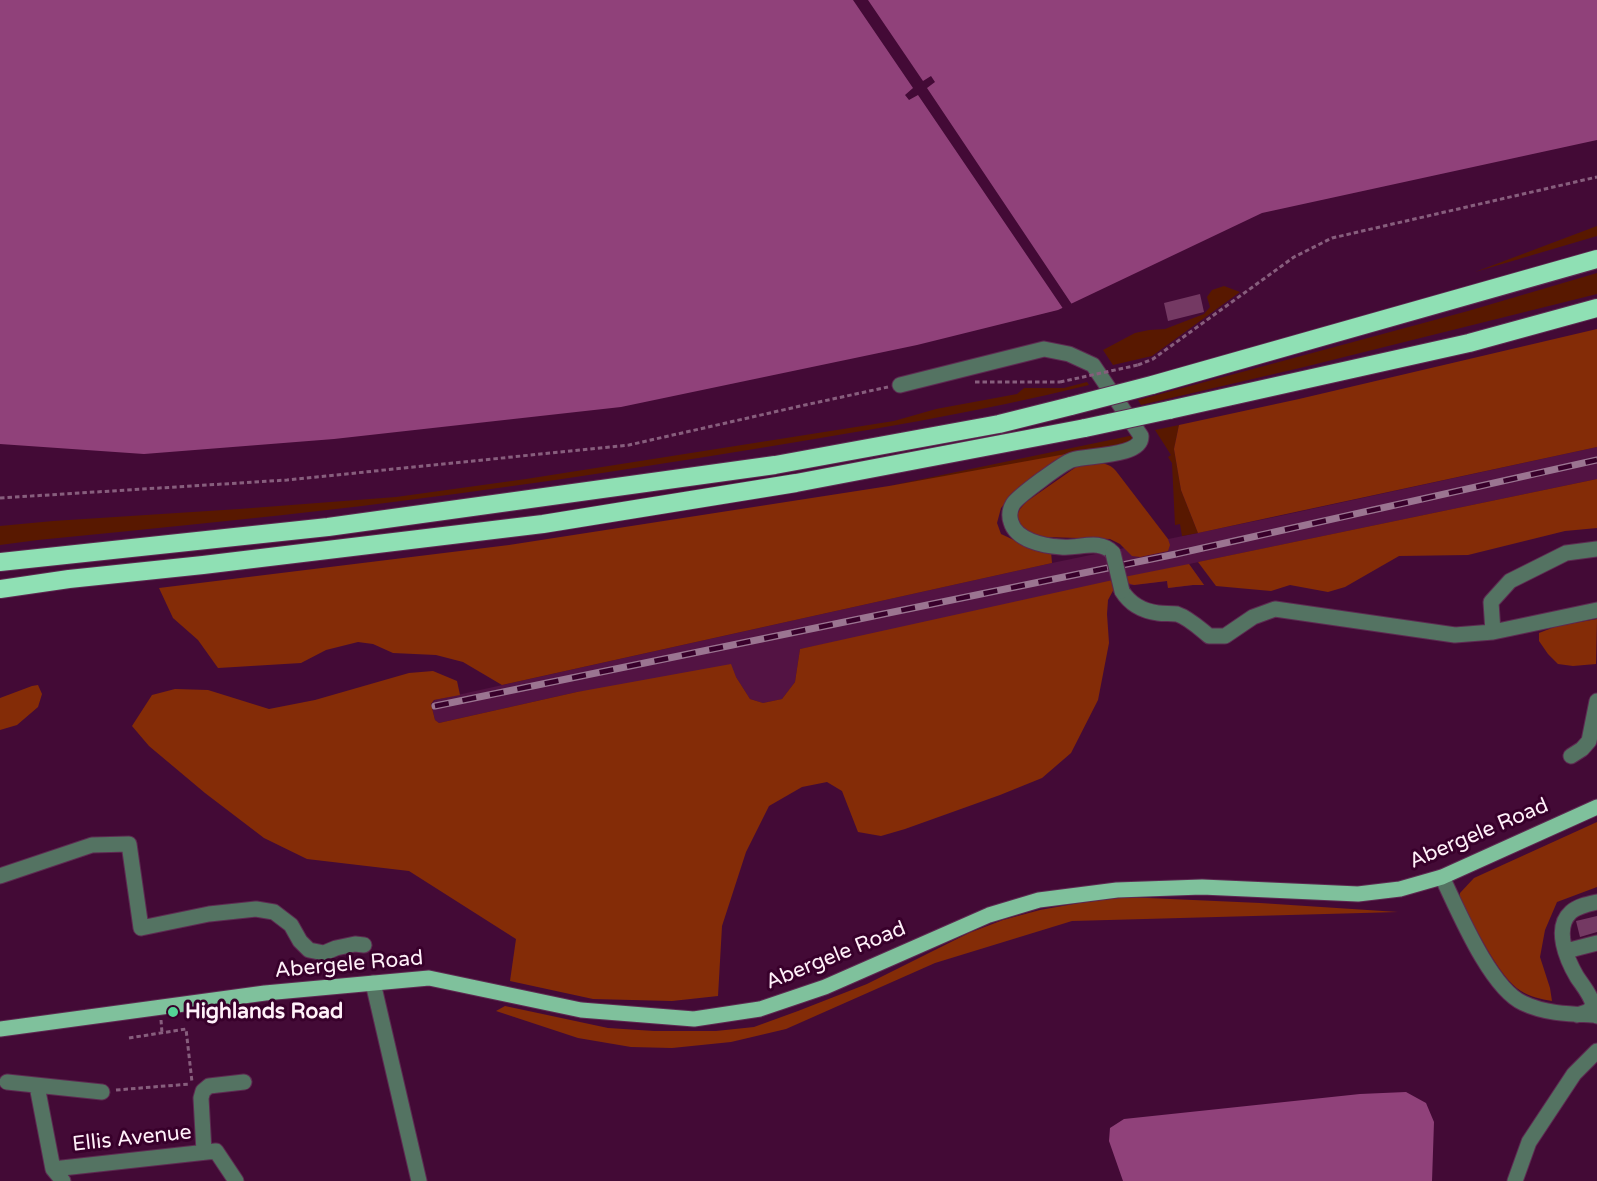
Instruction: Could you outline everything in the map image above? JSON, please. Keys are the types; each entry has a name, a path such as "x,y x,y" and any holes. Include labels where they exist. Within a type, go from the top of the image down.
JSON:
{"highway":[{"path":"0,562 328,527 775,465 999,424 1152,385 1597,259"},
{"path":"0,589 543,524 796,483 1169,410 1469,343 1597,308"}],"main road":[{"name":"Abergele Road","path":"0,1029 265,993 429,978 581,1010 694,1019 760,1009 825,987 989,915 1039,900 1117,890 1202,888 1358,894 1400,889 1442,877 1597,807"}],"street":[{"path":"900,385 1044,349 1069,354 1093,365 1141,436 1140,444 1123,452 1069,461 1012,504 1010,517 1013,529 1023,538 1061,548 1091,544 1107,547 1113,554 1122,591 1126,598 1136,606 1156,613 1177,614 1195,624 1209,636 1225,636 1253,616 1275,609 1455,635 1493,632 1597,610"},
{"path":"1493,632 1491,602 1510,581 1566,553 1597,549"},
{"path":"1571,756 1589,741 1597,701"},
{"path":"0,876 92,845 129,844 141,928 209,914 256,909 274,912 291,925 300,941 309,950 324,953 355,944 364,945"},
{"path":"1442,877 1470,935 1497,981 1521,1002 1548,1012 1596,1015"},
{"path":"1577,1015 1589,1011 1593,1005 1592,998 1572,967 1566,951 1562,934 1564,922 1570,913 1582,905 1597,902"},
{"path":"1566,951 1597,944"},
{"path":"373,983 419,1181"},
{"path":"1515,1181 1529,1142 1574,1074 1597,1051"},
{"path":"7,1082 102,1092"},
{"path":"204,1152 201,1098 198,1087 244,1082"},
{"name":"Ellis Avenue","path":"37,1086 58,1175 216,1151 236,1181"}],"path":[{"path":"965,382 1060,382 1138,365 1153,359 1294,256 1332,238 1597,177"},
{"path":"0,498 286,480 629,446 900,385"},
{"path":"102,1092 198,1087 186,1029 162,1030 129,1038"}],"shaded area":[{"path":"0,0 1597,0 1597,140 1262,213 1058,310 917,345 621,407 334,439 144,454 0,444"},
{"path":"1597,226 1597,236 1475,272"},
{"path":"1597,273 1597,294 1141,405 1138,400 1468,311"},
{"path":"1224,286 1240,292 1152,356 1113,365 1103,350 1135,333 1165,329 1204,314 1210,307 1207,297 1212,290"},
{"path":"1597,329 1597,447 1198,533 1181,490 1174,449 1179,425"},
{"path":"1087,382 1089,385 962,413 604,473 362,506 0,545 0,526 396,497 526,479 894,421 936,409 1017,394 1024,388 1064,388"},
{"path":"1179,425 1174,449 1181,490 1198,533 1182,536 1180,524 1175,525 1172,463 1168,457 1171,455 1155,430"},
{"path":"1134,435 1134,438 1125,445 889,486"},
{"path":"1597,447 1597,479 1189,564 1204,585 1168,588 1167,581 1115,587 800,649 795,682 782,699 763,703 750,699 736,677 577,692 439,723 435,720 431,704 435,700 1052,563"},
{"path":"1066,454 1012,495 1001,508 997,523 1001,534 1051,552 1052,563 502,685 463,662 436,655 393,653 373,644 358,642 326,650 301,663 218,668 198,640 173,618 159,588 509,545 889,486"},
{"path":"1093,462 1108,465 1116,471 1168,539 1170,545 1168,551 1140,557 1132,556 1120,544 1110,539 1046,537 1026,534 1019,529 1017,515 1026,502 1079,465"},
{"path":"1597,479 1597,528 1565,531 1468,555 1399,556 1345,587 1328,592 1290,585 1271,591 1216,586 1198,562"},
{"path":"1189,564 1204,585 1168,588 1167,581 1134,585 1127,583 1124,577"},
{"path":"1113,580 1115,587 1108,600 1107,614 1109,643 1098,700 1071,753 1042,778 881,836 858,832 842,791 827,782 802,787 769,806 746,852 722,926 718,996 672,1001 593,999 510,981 516,939 409,871 307,859 264,838 149,746 132,726 152,695 175,689 208,690 269,709 315,700 409,673 433,671 457,681 460,695 434,700 431,704 435,720 439,723 577,692 731,664 736,677 750,699 763,703 782,699 795,682 800,649"},
{"path":"1597,619 1596,664 1573,666 1558,664 1539,641 1539,633 1557,626"},
{"path":"38,685 42,694 38,707 17,725 0,730 0,698"},
{"path":"1597,822 1597,887 1557,902 1545,930 1540,957 1552,1001 1532,996 1512,984 1495,962 1460,899 1460,893 1474,878"},
{"path":"1126,897 1398,912 1072,921 935,963 786,1029 731,1042 672,1048 631,1047 578,1038 496,1011 505,1006 608,1028 654,1031 716,1031 754,1027 867,984 969,933 1003,920 1040,910"},
{"path":"1406,1092 1426,1103 1434,1122 1432,1181 1123,1181 1109,1141 1110,1128 1124,1119 1360,1094"}],"pier":[{"path":"853,0 868,0 923,81 931,76 935,82 927,88 1073,306 1064,310 918,95 909,100 905,95 913,88"}],"building":[{"path":"1200,294 1204,312 1168,321 1164,303"},
{"path":"1597,916 1597,932 1580,937 1576,921"}],"railway":[{"path":"435,706 1176,554 1597,460"}],"place":[{"name":"Highlands Road","path":"173,1012"}]}
